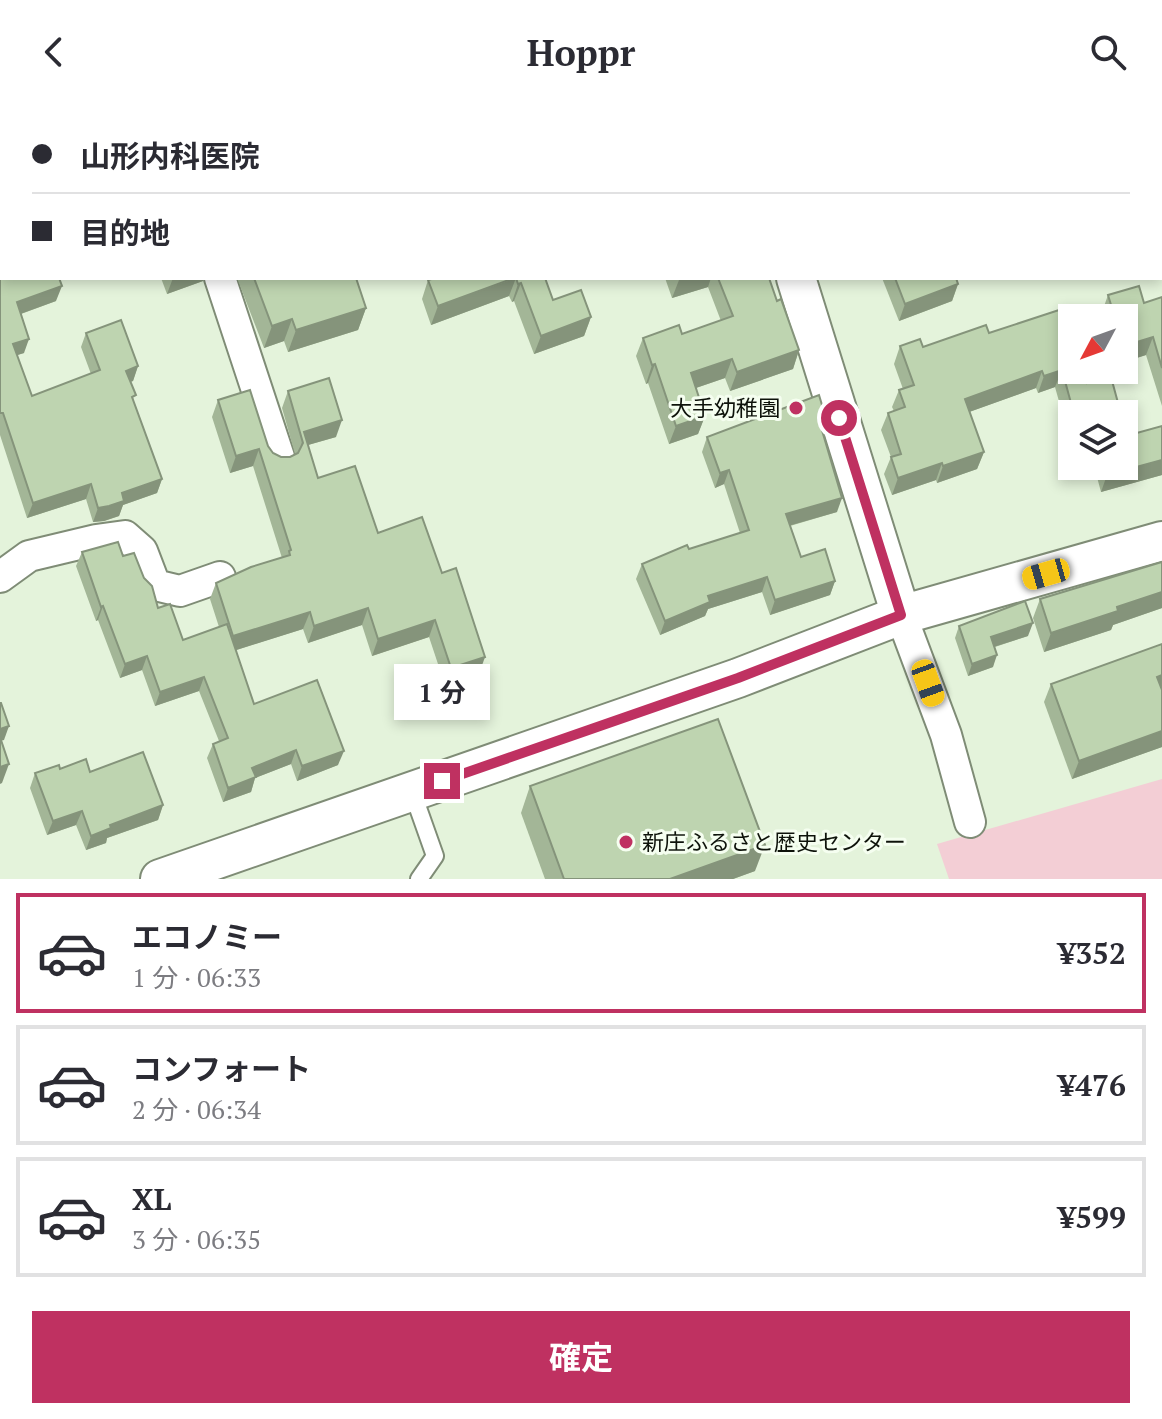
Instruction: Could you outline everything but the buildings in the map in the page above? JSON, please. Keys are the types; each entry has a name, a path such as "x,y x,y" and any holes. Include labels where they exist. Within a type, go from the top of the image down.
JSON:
{"street":[{"path":"221,280 279,457"},
{"path":"797,280 901,615 946,735 970,822"},
{"path":"0,577 29,556 125,536 142,551 155,585 180,591 220,577"},
{"path":"160,879 738,678 901,615 1162,541"}],"lane":[{"path":"412,791 435,856 419,879"}],"shaded area":[{"path":"1162,779 1162,879 949,879 937,844"}],"place":[{"name":"大手幼稚園","path":"796,408"},
{"name":"新庄ふるさと歴史センター","path":"626,842"}],"route":[{"path":"442,781 738,678 901,615 839,418"}]}
